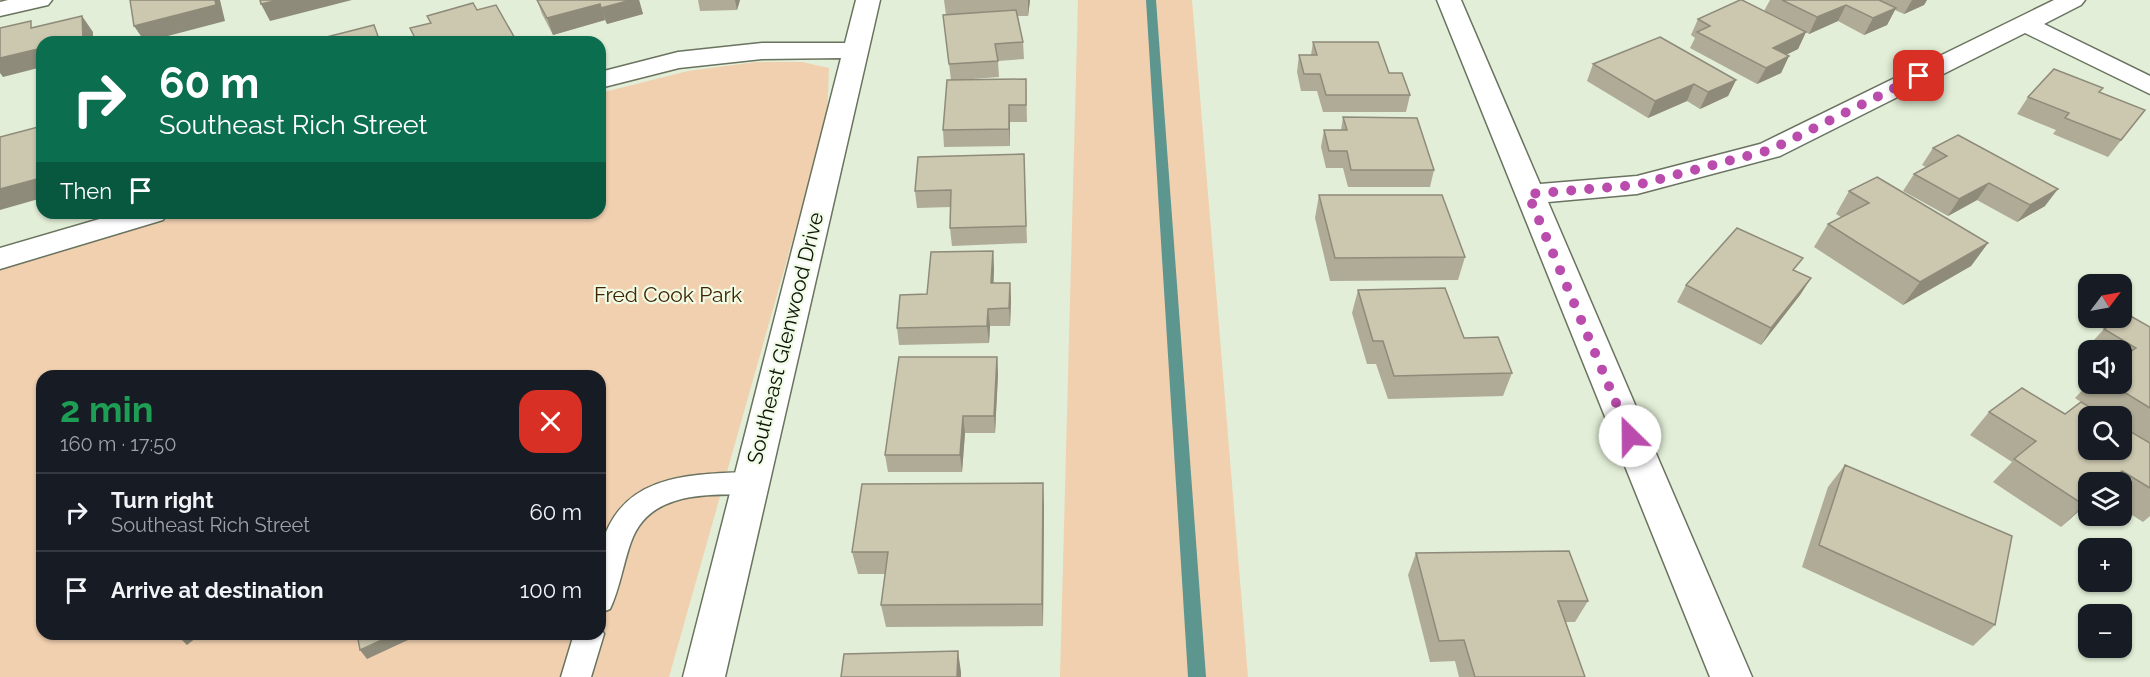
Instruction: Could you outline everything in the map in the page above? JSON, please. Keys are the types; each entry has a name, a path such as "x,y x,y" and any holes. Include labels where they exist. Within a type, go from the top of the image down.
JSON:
{"street":[{"path":"0,9 40,0"},
{"name":"Southeast Glenwood Drive","path":"704,677 868,0"},
{"path":"1449,0 1731,677"},
{"path":"1528,194 1637,185 1770,150 2073,0"},
{"path":"2025,24 2150,86"},
{"path":"606,78 678,60 762,51 855,50"},
{"path":"0,259 133,219"}],"lane":[{"path":"606,582 624,526 650,496 678,486 751,483"},
{"path":"576,677 587,640"}],"green space":[{"path":"1078,0 1192,0 1248,677 1060,677"},
{"name":"Fred Cook Park","path":"756,62 802,62 829,68 827,118 669,677 0,677 0,268 167,219 606,219 606,92 688,71"}],"building":[{"path":"130,0 215,0 216,5 134,26"},
{"path":"260,0 279,0 261,4"},
{"path":"537,0 631,0 601,8 600,4 547,18"},
{"path":"1740,0 1806,32 1773,48 1789,56 1766,68 1697,32 1710,26 1698,19"},
{"path":"1782,0 1879,0 1896,8 1873,18 1846,5 1817,17"},
{"path":"473,3 477,10 496,5 514,36 414,36 410,28 431,23 427,16"},
{"path":"1016,10 1023,42 995,44 998,61 949,64 943,15"},
{"path":"82,16 83,36 36,36 36,49 0,58 0,28 31,21 31,28"},
{"path":"374,25 378,36 331,36"},
{"path":"1660,37 1736,80 1708,92 1694,84 1655,101 1593,64"},
{"path":"1313,42 1378,42 1389,73 1402,73 1410,95 1326,95 1320,74 1304,74 1299,55 1317,55"},
{"path":"2054,69 2103,88 2099,92 2145,110 2121,140 2065,118 2069,113 2028,97"},
{"path":"1026,79 1026,105 1009,105 1009,129 943,130 947,80"},
{"path":"1343,117 1417,118 1434,170 1351,170 1347,151 1329,151 1324,130 1347,130"},
{"path":"36,128 36,179 0,189 0,137"},
{"path":"1958,135 2058,189 2030,205 1989,183 1959,199 1914,174 1947,156 1933,148"},
{"path":"1024,154 1026,226 950,228 951,190 915,191 918,157"},
{"path":"1877,177 1988,243 1920,282 1828,224 1869,203 1849,191"},
{"path":"1319,195 1442,195 1465,257 1335,258"},
{"path":"1737,228 1803,258 1793,270 1811,278 1771,328 1686,285"},
{"path":"993,251 991,283 1010,283 1009,308 988,309 987,326 897,328 900,295 927,294 931,252"},
{"path":"1445,288 1464,338 1498,337 1512,373 1394,376 1383,341 1373,341 1358,290"},
{"path":"2132,317 2150,327 2150,408 2127,394 2132,394 2132,351 2136,348 2132,346 2132,340 2123,340 2104,329 2132,328"},
{"path":"899,357 997,357 994,416 963,416 960,455 885,455"},
{"path":"2022,388 2065,414 2081,402 2088,406 2078,406 2078,460 2132,460 2132,432 2150,443 2150,488 2132,477 2132,472 2078,472 2078,501 2014,459 2036,441 1989,412"},
{"path":"1845,465 2012,536 1995,625 1819,545"},
{"path":"1043,483 1042,604 881,605 888,552 852,552 862,484"},
{"path":"1569,551 1588,601 1558,601 1585,677 1475,677 1464,640 1439,641 1416,553"},
{"path":"358,640 382,640 360,650"},
{"path":"958,651 957,677 841,677 844,654"}],"waterway":[{"path":"1151,0 1197,677"}],"route":[{"path":"1630,436 1528,194 1637,185 1770,150 1919,76"}]}
